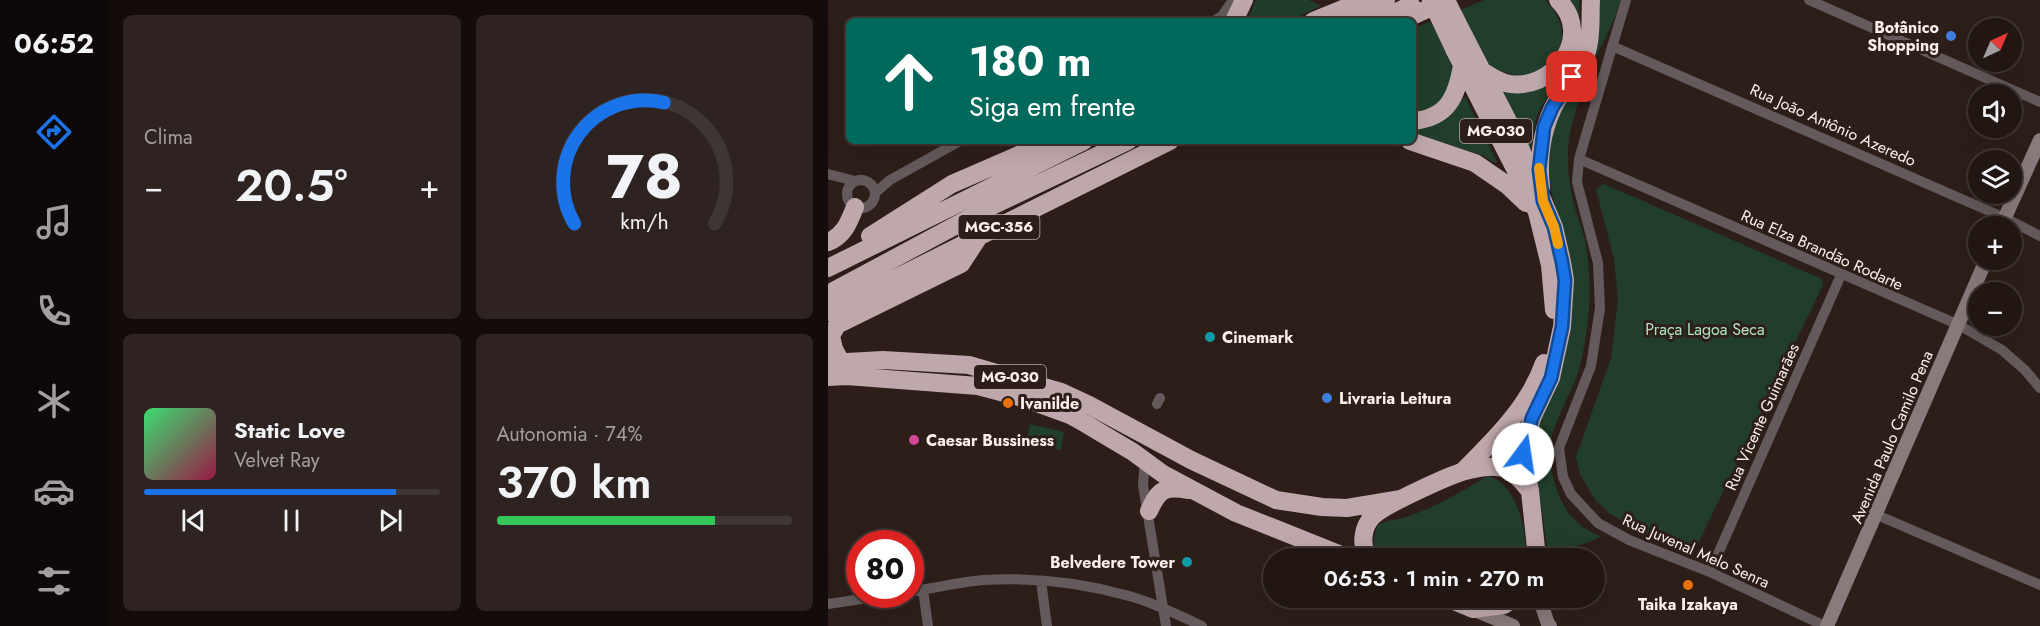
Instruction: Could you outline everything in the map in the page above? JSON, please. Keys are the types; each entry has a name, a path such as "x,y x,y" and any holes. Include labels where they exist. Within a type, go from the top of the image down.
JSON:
{"highway":[{"path":"1235,18 1244,0"},
{"path":"1330,0 1360,2"},
{"path":"1346,18 1386,0"},
{"path":"1384,18 1422,0"},
{"name":"MG-030","path":"835,363 883,360 969,365 1061,392 1191,460 1276,500 1322,507 1347,508 1401,499 1463,471 1517,414 1540,374 1550,346 1554,318 1550,265 1540,206 1512,129 1431,0"},
{"path":"1408,18 1447,0"},
{"name":"MG-030","path":"1447,0 1465,55"},
{"path":"1416,121 1426,120 1437,115 1446,107 1458,88 1465,55 1503,82 1516,84 1540,81 1558,67 1571,39 1571,28 1567,13 1558,0"},
{"path":"1540,206 1539,170 1544,127 1552,108 1582,63 1588,49 1591,0"},
{"path":"1320,18 1360,2"},
{"path":"1416,143 1475,163 1540,206"},
{"name":"MGC-356","path":"828,266 952,184 1044,144"},
{"name":"MGC-356","path":"828,266 1078,144"},
{"name":"MGC-356","path":"828,294 990,207 1122,144"},
{"name":"MGC-356","path":"828,312 1164,144"},
{"name":"MG-030","path":"1536,548 1530,491 1523,454 1532,418 1551,378 1562,327 1565,280 1554,227 1540,206"},
{"path":"828,242 834,240 847,227 855,207"},
{"path":"835,363 831,336 837,325 961,264 981,235"},
{"name":"MG-030","path":"828,377 848,376 978,386 1023,398 1070,415 1163,474 1236,513 1324,548"},
{"path":"1163,474 1175,460 1181,458 1191,460"},
{"path":"1463,471 1488,467 1506,469 1521,479 1530,491"},
{"path":"1149,511 1156,496 1162,490 1173,488 1197,492"},
{"path":"1362,548 1364,533 1373,516 1401,499"},
{"path":"1473,609 1480,608"}],"street":[{"path":"1218,18 1233,0"},
{"name":"Rua Juvenal Melo Senra","path":"1626,0 1579,159 1577,182 1598,263 1600,308 1591,366 1559,448 1563,477 1571,494 1598,523 1629,540 1710,572 1826,626"},
{"path":"1809,0 2040,102"},
{"name":"Rua João Antônio Azeredo","path":"1612,46 1990,216"},
{"path":"2006,216 2040,140"},
{"path":"874,189 954,144"},
{"name":"Rua Elza Brandão Rodarte","path":"1579,159 1959,325 2002,350 2025,370 2040,388"},
{"path":"828,174 855,181 864,180 874,189 875,198 869,206 860,209 851,205 847,196 848,187 855,181"},
{"name":"Rua João Antônio Azeredo","path":"2022,229 2040,236"},
{"name":"Avenida Paulo Camilo Pena","path":"1826,626 1982,270"},
{"name":"Rua Vicente Guimarães","path":"1710,572 1841,274"},
{"path":"1145,461 1143,485 1166,626"},
{"path":"1143,485 1163,474"},
{"path":"1876,515 2040,585"},
{"path":"924,590 983,580 1041,581 1102,590 1131,597 1164,608 1202,626"},
{"path":"1041,581 1047,626"},
{"path":"924,597 928,626"},
{"path":"828,604 846,601"},
{"path":"1543,608 1550,626"},
{"path":"1473,609 1513,626"}],"green space":[{"path":"1256,0 1309,0 1321,6 1295,18 1248,18"},
{"path":"1484,0 1545,0 1558,17 1562,34 1559,50 1550,62 1537,71 1521,75 1504,73 1488,63 1476,46 1460,10"},
{"path":"1567,0 1579,0 1579,30 1570,63 1539,110 1529,150 1497,85 1563,70"},
{"path":"1600,0 1620,0 1581,95 1570,133 1568,169 1575,209 1587,250 1588,317 1579,370 1559,416 1550,447 1554,482 1564,505 1579,524 1601,536 1575,546 1559,548 1547,547 1535,464 1536,431 1562,363 1559,223 1549,182 1546,152"},
{"path":"1429,22 1433,25 1452,66 1447,93 1431,109 1416,112 1416,28"},
{"path":"1465,97 1497,162 1494,163 1484,156 1416,134 1416,129 1433,126 1439,122"},
{"name":"Praça Lagoa Seca","path":"1604,184 1822,279 1823,285 1693,554 1641,532 1609,513 1595,500 1580,474 1576,457 1611,358 1618,300 1614,259 1596,189"},
{"path":"1030,424 1064,432 1061,450 1026,442"},
{"path":"1488,476 1498,480 1513,498 1518,510 1526,548 1374,548 1378,525 1406,517 1448,499"}],"slow traffic":[{"path":"1539,168 1543,201 1554,227 1558,244"}],"place":[{"name":"Botânico Shopping","path":"1951,36"},
{"name":"Cinemark","path":"1210,337"},
{"name":"Livraria Leitura","path":"1327,398"},
{"name":"Ivanilde","path":"1008,403"},
{"name":"Caesar Bussiness","path":"914,440"},
{"name":"Belvedere Tower","path":"1187,562"},
{"name":"Taika Izakaya","path":"1688,585"}],"route":[{"path":"1523,454 1532,418 1551,378 1562,327 1565,280 1554,227 1543,201 1539,170 1544,127 1552,108 1572,77"}]}
